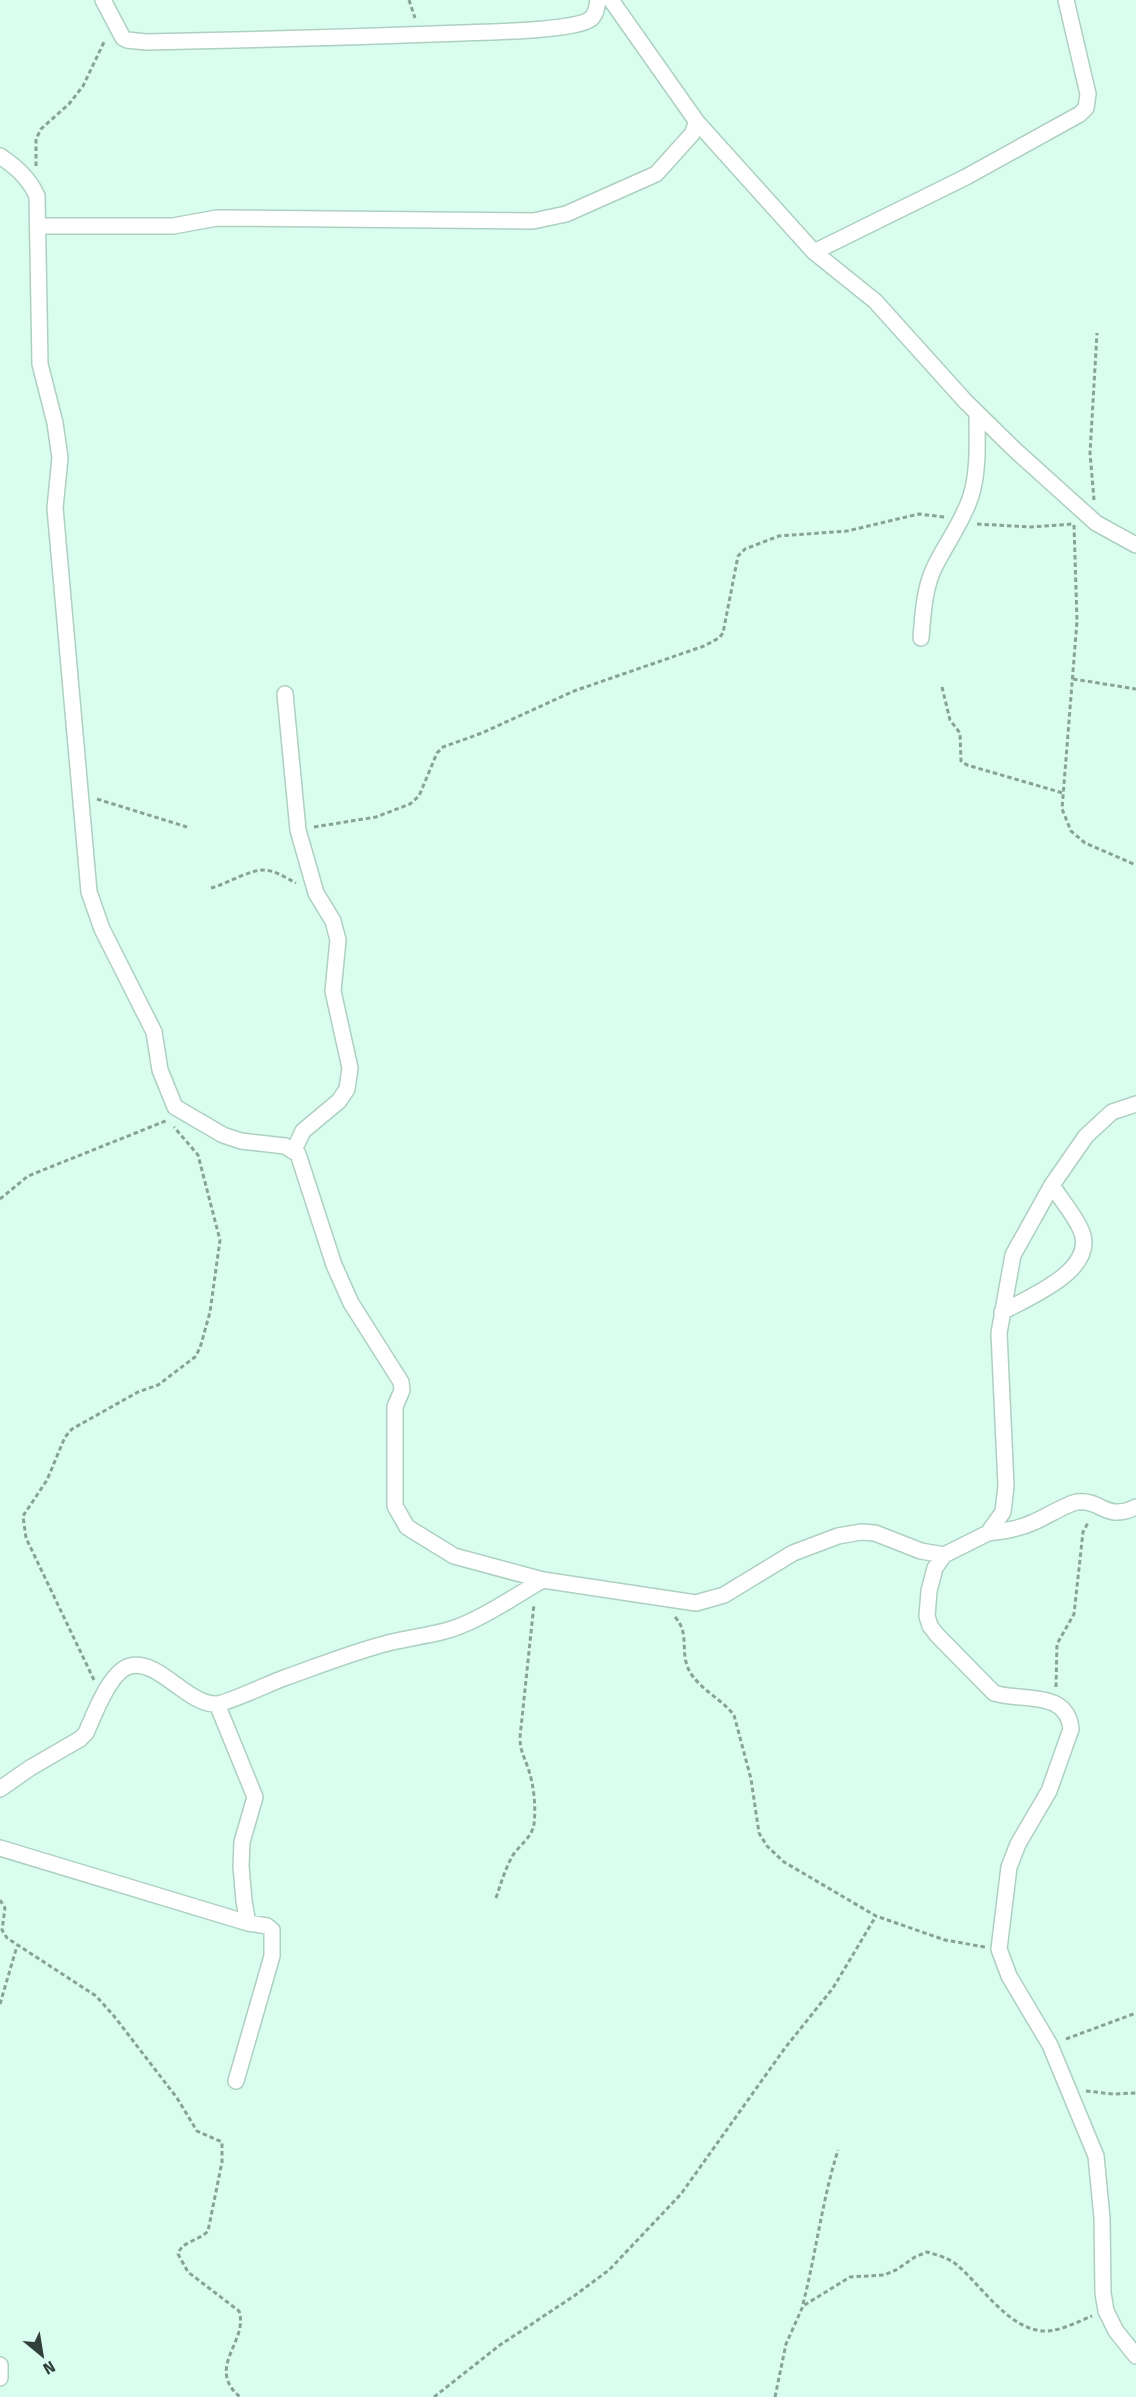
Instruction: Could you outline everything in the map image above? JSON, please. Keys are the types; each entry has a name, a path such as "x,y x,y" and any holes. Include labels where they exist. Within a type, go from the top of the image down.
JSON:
{"street":[{"path":"103,0 120,34 127,40 146,42 300,40 517,31 580,24 591,19 597,10 598,0"},
{"path":"611,0 697,122 814,252 875,301 977,413 1015,450 1096,523 1136,545"},
{"path":"814,252 966,177 1080,114 1086,108 1088,94 1066,0"},
{"path":"38,226 173,226 217,218 502,223 533,221 566,214 656,174 692,134 697,122"},
{"path":"0,156 31,182 37,196 40,364 55,423 60,458 56,508 61,586 89,892 102,929 154,1032 160,1070 176,1107 223,1136 241,1141 285,1146 294,1150 300,1159 334,1265 351,1303 401,1382 402,1390 395,1407 395,1506 399,1516 407,1527 453,1556 539,1582 696,1602 724,1594 793,1553 838,1536 861,1532 875,1533 921,1551 945,1555"},
{"path":"921,638 925,598 934,567 960,521 970,497 976,473 977,413"},
{"path":"285,694 298,830 316,893 333,921 338,940 333,992 350,1068 347,1089 339,1101 303,1131 294,1150"},
{"path":"988,1533 1003,1512 1006,1486 999,1334 1014,1255 1053,1185 1086,1136 1112,1112 1135,1101"},
{"path":"1002,1312 1067,1275 1078,1264 1083,1242 1082,1230 1053,1185"},
{"path":"1136,1507 1126,1512 1112,1513 1088,1503 1077,1502 1014,1530 988,1533 945,1555 935,1568 928,1592 927,1616 937,1635 994,1693 1006,1697 1040,1697 1055,1704 1067,1715 1071,1729 1049,1791 1018,1844 1009,1867 999,1949 1009,1977 1050,2045 1095,2156 1102,2218 1103,2293 1106,2311 1116,2331 1136,2356"},
{"path":"0,1789 30,1768 80,1739 86,1733 110,1684 123,1669 141,1665 197,1698 217,1704 386,1643 448,1631 469,1623 539,1582"},
{"path":"217,1704 255,1797 242,1842 241,1866 244,1901 249,1923"},
{"path":"0,1848 249,1923 267,1926 272,1930 272,1956 237,2081"},
{"path":"0,2366 0,2378"}],"path":[{"path":"37,196 36,139 41,129 69,104 83,87 114,22"},
{"path":"1096,523 1090,453 1097,333"},
{"path":"298,830 376,817 410,804 418,796 437,753 443,747 482,733 574,691 704,646 719,638 723,633 738,556 745,549 779,536 847,531 919,514 960,521 1030,527 1074,524 1077,621 1062,809 1071,831 1085,843 1136,865"},
{"path":"1072,680 1136,689"},
{"path":"942,687 950,720 960,733 961,761 986,771 1063,793"},
{"path":"81,794 187,827"},
{"path":"211,888 256,871 266,870 316,893"},
{"path":"0,1199 27,1176 186,1113"},
{"path":"103,1698 26,1538 23,1516 47,1480 65,1437 72,1429 138,1392 158,1385 195,1357 200,1348 210,1312 220,1240 198,1155 167,1120"},
{"path":"1055,1704 1057,1644 1074,1614 1083,1532 1088,1522 1101,1509"},
{"path":"496,1898 504,1872 514,1853 531,1833 534,1824 533,1792 528,1768 520,1751 520,1737 539,1582"},
{"path":"651,1596 683,1628 686,1663 692,1676 728,1706 734,1715 751,1779 759,1833 767,1846 784,1862 876,1916 945,1940 999,1949"},
{"path":"0,1900 5,1908 2,1930 6,1938 96,1996 177,2098 197,2131 222,2142 222,2162 208,2231 200,2238 183,2246 178,2254 188,2272 239,2311 241,2318 239,2329 228,2359 226,2372 227,2382 240,2397"},
{"path":"434,2397 533,2321 574,2296 609,2270 681,2194 785,2048 833,1988 876,1916"},
{"path":"0,2004 17,1946"},
{"path":"1050,2045 1136,2013"},
{"path":"1069,2089 1113,2094 1136,2093"},
{"path":"775,2397 786,2344 803,2306 818,2240 827,2185 838,2150"},
{"path":"803,2306 850,2277 884,2275 927,2252 957,2265 1018,2323 1037,2330 1051,2331 1106,2311"}]}
